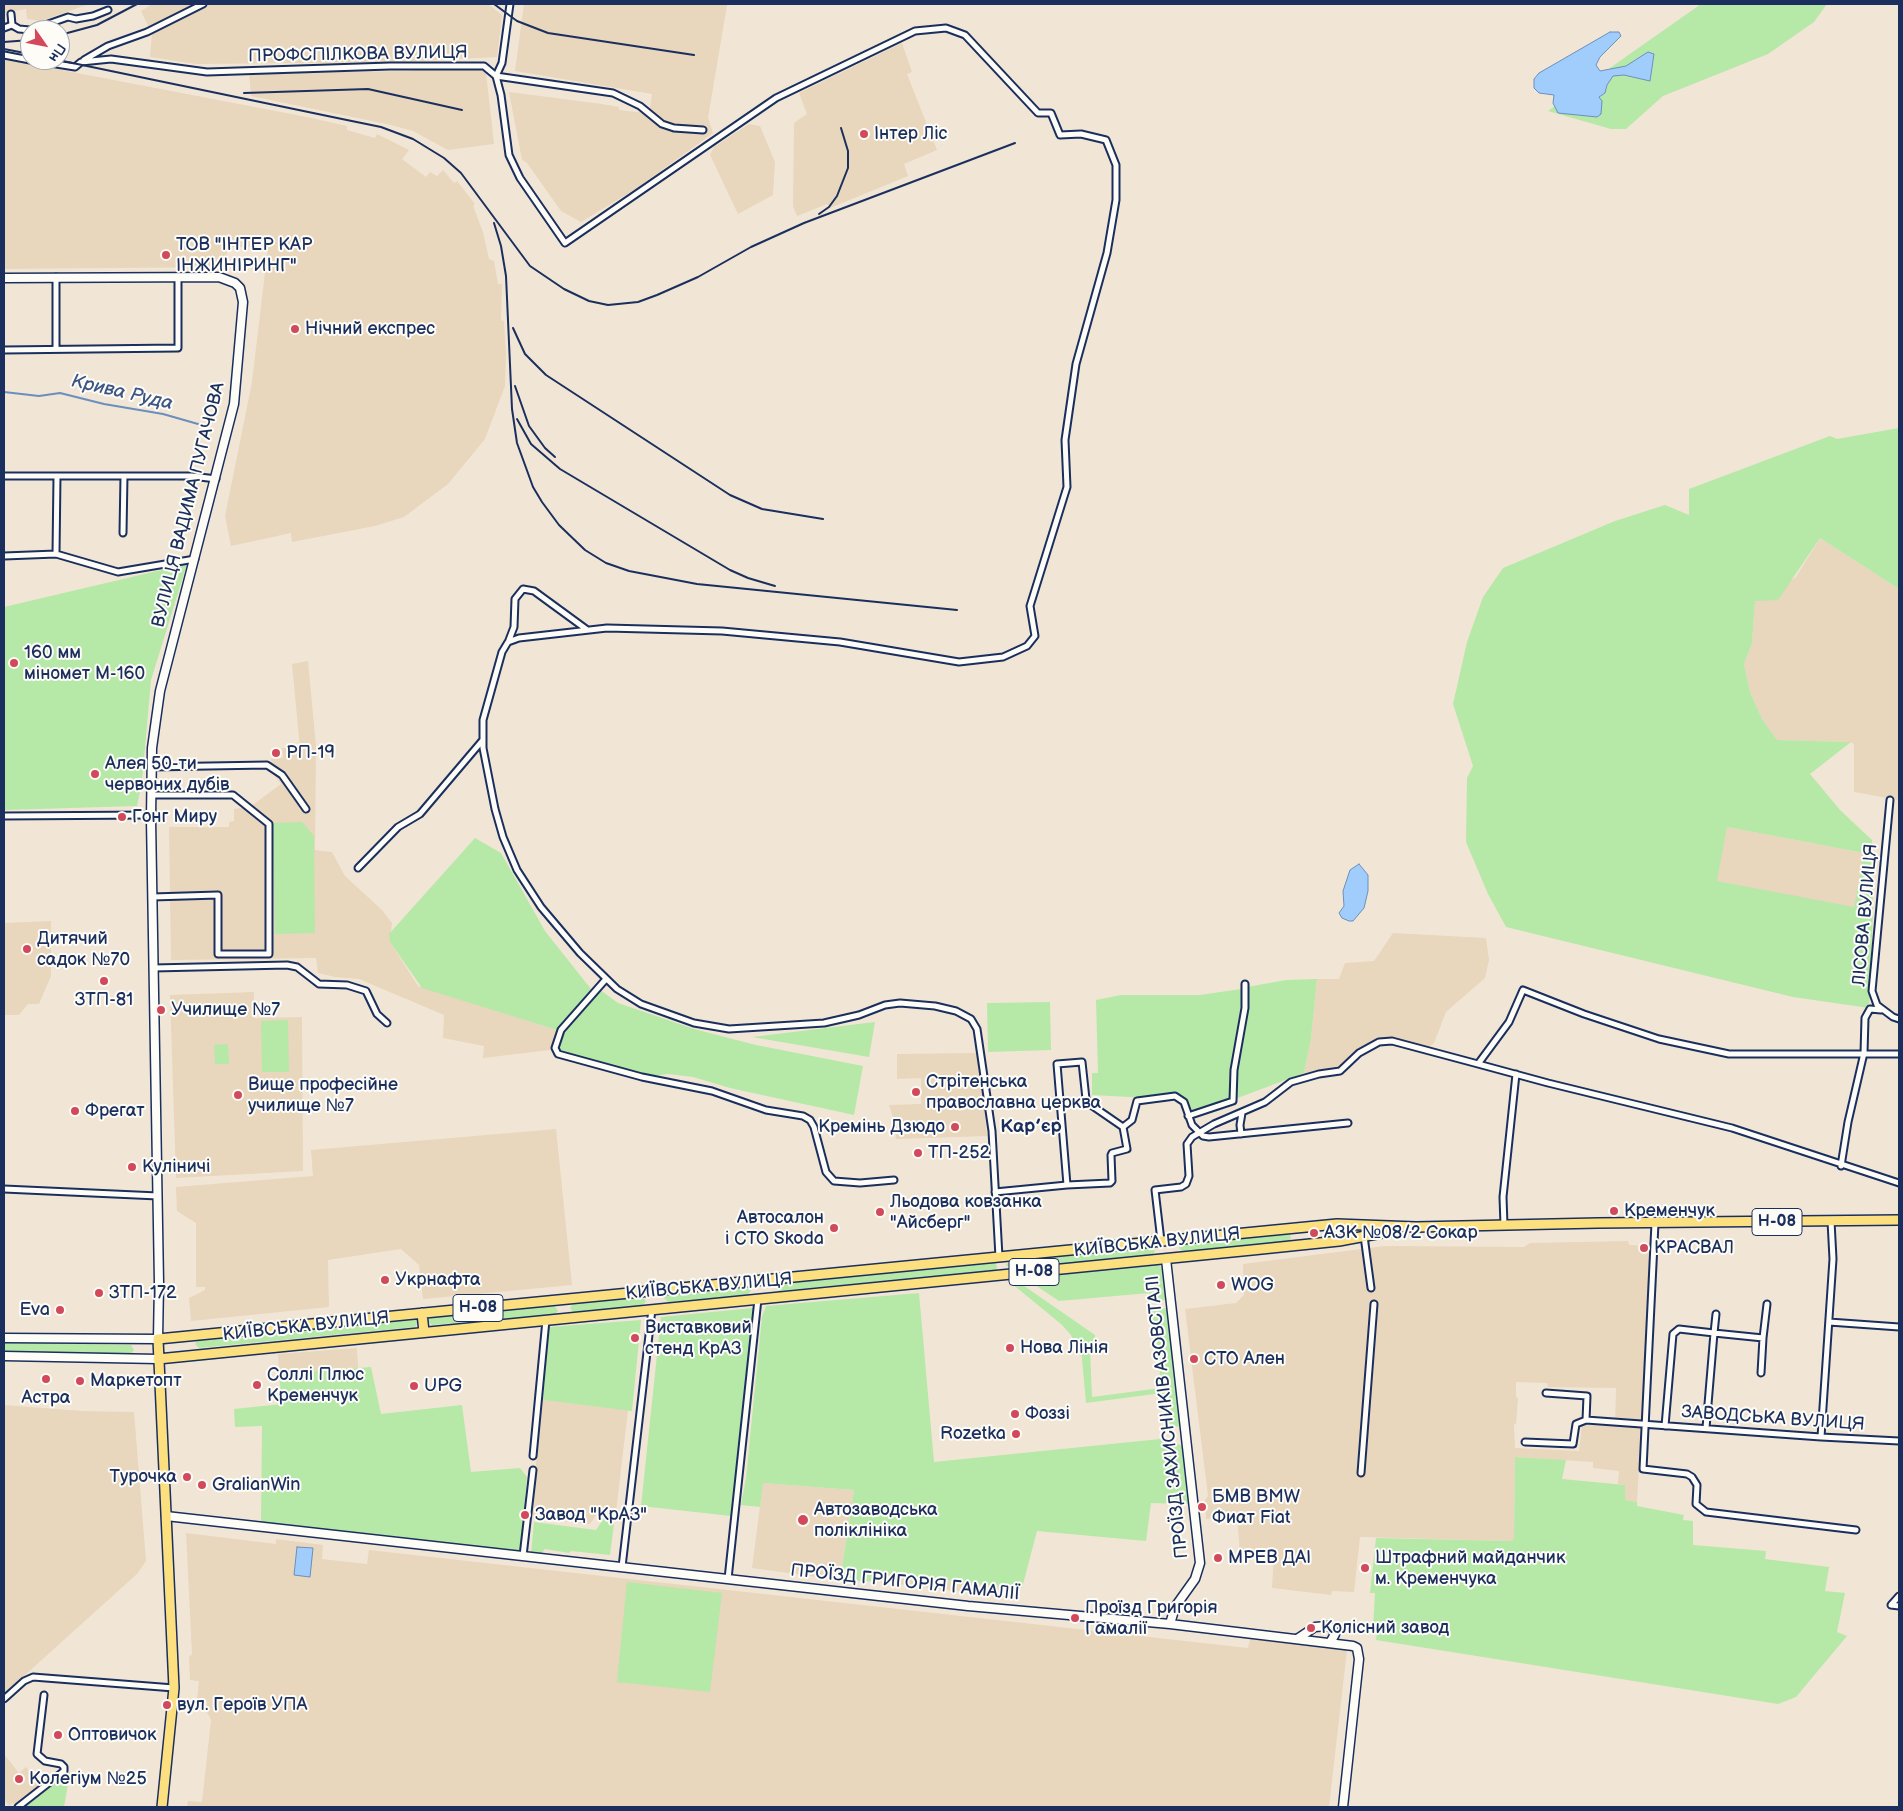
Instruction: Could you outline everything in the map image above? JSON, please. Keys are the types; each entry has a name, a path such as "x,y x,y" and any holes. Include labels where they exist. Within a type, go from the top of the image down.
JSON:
{"main road":[{"name":"КИЇВСЬКА ВУЛИЦЯ","path":"158,1339 1336,1224 1416,1227 1899,1220"},
{"name":"КИЇВСЬКА ВУЛИЦЯ","path":"158,1359 652,1308 1166,1259 1364,1236 1416,1227"},
{"path":"1163,1241 1166,1259"},
{"path":"999,1257 1001,1274"},
{"path":"757,1281 758,1299"},
{"path":"650,1290 652,1308"},
{"path":"561,1300 563,1318"},
{"path":"422,1313 424,1332"},
{"name":"ВУЛИЦЯ ВАДИМА ПУГАЧОВА","path":"158,1339 174,1688 162,1807"}],"street":[{"path":"81,62 108,46 147,32 203,4"},
{"path":"508,642 519,638 586,629 722,631 840,642 959,662 1003,657 1027,646 1035,636 1030,606 1067,487 1065,440 1076,364 1108,253 1116,200 1116,165 1106,140 1081,134 1060,135 1051,113 1038,113 965,35 946,28 915,31 776,98 565,243 520,178 509,155 501,95 496,76 502,63 510,4"},
{"path":"62,20 93,16 108,10"},
{"path":"11,14 12,25"},
{"path":"12,25 20,29"},
{"path":"4,28 12,25"},
{"name":"ПРОФСПІЛКОВА ВУЛИЦЯ","path":"4,55 20,58"},
{"name":"ПРОФСПІЛКОВА ВУЛИЦЯ","path":"70,66 75,67 81,62 111,59 207,72 484,66 496,76 613,93 640,106 662,124 674,128 703,130"},
{"path":"56,277 56,348"},
{"path":"4,278 178,277 178,348 4,350"},
{"name":"ВУЛИЦЯ ВАДИМА ПУГАЧОВА","path":"158,1339 158,1196 150,795 154,724 158,699 234,404 243,302 240,288 230,279 178,277"},
{"path":"4,476 192,476 216,479"},
{"path":"56,554 57,476"},
{"path":"123,533 124,476"},
{"path":"4,556 56,554 118,572 195,559"},
{"path":"586,629 534,592 523,589 515,599 514,627 502,652 485,709 482,740 495,809 503,837 517,870 556,926 606,979 641,1004 716,1028 824,1023 860,1015 885,1004 935,1006 967,1016 977,1029 992,1131 999,1257"},
{"path":"358,868 398,827 420,814 482,740"},
{"path":"151,767 267,765 282,775 306,809"},
{"path":"150,795 233,795 266,820 270,829 269,954 218,954 218,895 152,897"},
{"name":"ЛІСОВА ВУЛИЦЯ","path":"1884,1011 1874,999 1872,984 1890,800"},
{"path":"4,816 151,815"},
{"path":"154,968 287,965 297,967 319,984 347,985 366,991 377,1014 387,1023"},
{"path":"606,979 561,1030 555,1048 558,1054 642,1077 712,1091 766,1110 803,1116 810,1120 814,1127 826,1172 834,1181 860,1184 894,1180"},
{"path":"1188,1116 1232,1101 1234,1070 1245,1008 1245,984"},
{"path":"1478,1064 1509,1022 1523,990 1621,1026 1708,1051 1748,1055 1899,1054"},
{"path":"1841,1166 1848,1122 1864,1053 1867,1013 1874,1008 1899,1019"},
{"path":"1163,1241 1155,1190 1181,1187 1186,1184 1189,1176 1186,1144 1192,1137 1220,1121 1265,1102 1291,1082 1319,1074 1340,1071 1359,1053 1379,1042 1392,1041 1732,1128 1841,1166 1899,1183"},
{"path":"995,1192 1112,1181 1111,1155 1112,1153 1127,1149 1123,1126 1088,1102 1085,1094 1082,1062 1057,1064 1067,1185"},
{"path":"1504,1225 1503,1197 1516,1074"},
{"path":"1123,1126 1129,1124 1135,1104 1140,1100 1180,1097 1184,1102 1192,1125 1200,1133 1209,1137 1348,1123"},
{"path":"1241,1134 1242,1113"},
{"path":"4,1190 158,1196"},
{"path":"1821,1437 1833,1259 1831,1221"},
{"path":"1655,1223 1643,1469 1692,1477 1697,1486 1696,1504 1706,1512 1856,1530"},
{"path":"1364,1236 1371,1288"},
{"name":"ПРОЇЗД ЗАХИСНИКІВ АЗОВСТАЛІ","path":"1166,1259 1200,1562 1196,1579 1175,1607 1170,1624"},
{"path":"728,1579 758,1299"},
{"path":"1361,1472 1374,1304"},
{"path":"1761,1373 1767,1304"},
{"path":"622,1567 652,1308"},
{"path":"1706,1428 1716,1314"},
{"path":"533,1456 546,1320"},
{"path":"1829,1322 1899,1327"},
{"path":"1665,1426 1673,1334 1679,1329 1763,1338"},
{"name":"КИЇВСЬКА ВУЛИЦЯ","path":"4,1338 158,1339"},
{"name":"КИЇВСЬКА ВУЛИЦЯ","path":"4,1356 158,1359"},
{"path":"1525,1442 1573,1444 1576,1424 1580,1420 1586,1420 1587,1396 1546,1393"},
{"name":"ЗАВОДСЬКА ВУЛИЦЯ","path":"1586,1420 1899,1441"},
{"path":"523,1556 532,1470"},
{"name":"ПРОЇЗД ГРИГОРІЯ ГАМАЛІЇ","path":"166,1516 968,1606 1170,1624 1341,1644 1357,1648 1359,1659 1343,1807"},
{"path":"1899,1596 1891,1605 1899,1606"},
{"path":"1297,1639 1321,1625 1330,1627 1341,1644"},
{"path":"1330,1642 1335,1636 1334,1631"},
{"path":"4,1699 24,1681 34,1677 174,1688"},
{"path":"18,1807 64,1771 64,1767 61,1764 45,1760 37,1754 44,1695"}],"shaded area":[{"path":"4,4 89,4 44,20 27,19 26,9 4,13"},
{"path":"152,4 488,4 502,15 497,57 402,62 196,64 150,57 152,34 141,11"},
{"path":"524,4 727,5 708,118 713,133 637,188 581,222 561,211 527,163 522,160 509,92 602,104 619,107 619,110 654,114 650,108 652,94 515,71"},
{"path":"902,43 912,72 907,74 937,150 904,164 908,176 830,208 827,204 797,216 793,206 794,123 807,114 799,93"},
{"path":"4,59 20,62 20,70 61,70 347,126 347,130 375,138 377,134 409,150 402,159 426,177 430,172 437,176 443,170 454,183 457,181 475,204 473,206 483,232 489,259 494,261 498,284 502,284 501,320 504,321 506,354 505,386 485,439 448,484 404,517 375,526 292,542 291,533 231,546 225,516 252,382 268,247 227,247 227,267 4,269"},
{"path":"421,69 482,70 486,73 494,144 448,150 413,131 251,96 249,73 412,71"},
{"path":"749,124 760,126 775,162 773,195 738,214 710,155 714,147"},
{"path":"1820,538 1899,589 1899,800 1854,792 1854,745 1851,742 1777,740 1762,719 1750,692 1744,664 1752,643 1755,601 1796,577"},
{"path":"308,661 316,746 315,850 332,852 345,876 382,910 392,923 390,942 418,986 557,1030 559,1032 550,1050 483,1058 484,1046 443,1038 444,1015 359,979 318,973 316,958 171,960 169,827 229,827 229,822 234,821 234,809 250,807 281,784 272,772 271,759 283,758 282,748 300,748 292,664"},
{"path":"1727,827 1864,853 1854,908 1716,881"},
{"name":"Дитячий садок №70","path":"51,921 51,976 39,1004 28,1004 19,1015 4,1015 4,923"},
{"path":"1393,933 1486,938 1489,960 1485,978 1446,1012 1434,1043 1428,1048 1389,1043 1373,1047 1353,1063 1304,1073 1311,1039 1317,979 1339,979 1345,963 1374,961"},
{"name":"Вище професійне училище №7","path":"254,992 254,1018 302,1017 303,1171 176,1178 170,995"},
{"path":"978,1053 987,1136 896,1139 895,1124 889,1105 921,1104 921,1078 897,1079 897,1054"},
{"path":"556,1129 572,1285 423,1299 419,1265 401,1249 328,1260 329,1307 191,1321 189,1298 205,1290 205,1287 196,1287 196,1223 177,1211 176,1187 313,1176 311,1150"},
{"path":"1628,1241 1629,1245 1652,1246 1637,1502 1625,1500 1625,1485 1618,1484 1619,1471 1593,1468 1593,1462 1515,1457 1514,1538 1512,1541 1360,1537 1354,1592 1332,1591 1331,1595 1272,1588 1274,1552 1240,1555 1237,1516 1206,1519 1205,1500 1208,1496 1185,1309 1236,1303 1244,1295 1243,1264 1385,1246 1524,1247 1530,1243","holes":["1516,1382 1547,1383 1548,1387 1616,1388 1615,1426 1582,1425 1579,1451 1515,1448 1514,1424 1516,1424 1518,1398 1516,1397"]},
{"path":"357,1348 358,1368 279,1374 278,1354"},
{"path":"543,1400 628,1410 616,1512 599,1511 590,1524 530,1518"},
{"path":"4,1405 82,1411 134,1412 146,1561 137,1574 4,1694"},
{"name":"Автозаводська поліклініка","path":"763,1483 854,1490 840,1580 752,1568"},
{"path":"186,1533 276,1544 276,1539 323,1545 322,1559 367,1564 369,1550 1248,1648 1250,1639 1347,1650 1329,1807 187,1807 188,1801 202,1802 211,1720 206,1710 207,1701 197,1699 199,1681 190,1680 189,1657 192,1654"},
{"path":"881,1574 1017,1587 1016,1598 880,1582"},
{"name":"Колегіум №25","path":"4,1754 19,1773 26,1767 39,1785 15,1805 12,1803 9,1806 4,1799"}],"green space":[{"path":"1701,4 1827,4 1814,22 1768,54 1663,96 1626,129 1611,129 1548,111 1555,106 1559,113 1599,97 1605,93 1607,85 1613,76 1624,75 1650,81 1654,54 1649,52 1626,66 1607,70"},
{"path":"1899,428 1899,589 1820,538 1778,600 1755,601 1752,643 1744,664 1750,692 1762,719 1777,740 1851,742 1810,774 1840,810 1872,840 1873,912 1869,1008 1793,997 1506,927 1488,894 1466,842 1467,778 1473,766 1453,704 1467,642 1483,597 1503,568 1615,521 1665,505 1689,515 1689,489 1830,436 1837,439","holes":["1727,827 1864,853 1854,907 1717,881"]},
{"path":"187,564 151,680 142,781 137,806 4,810 4,607"},
{"path":"302,822 314,836 315,933 275,934 273,823"},
{"path":"475,838 501,853 545,931 591,989 557,1030 422,988 390,942 389,934"},
{"path":"1317,979 1311,1039 1304,1073 1235,1099 1235,1080 1246,1011 1247,987 1286,980"},
{"path":"599,989 618,1003 694,1029 756,1045 863,1066 854,1115 730,1088 693,1077 668,1074 652,1076 561,1053 557,1049 561,1037"},
{"path":"1241,989 1243,1012 1231,1071 1230,1101 1192,1114 1182,1096 1148,1098 1092,1095 1092,1073 1098,1073 1096,1000 1121,995 1200,995"},
{"path":"1050,1002 1051,1050 988,1052 987,1003"},
{"path":"288,1020 289,1072 262,1072 261,1021"},
{"path":"875,1022 869,1057 752,1037"},
{"path":"228,1044 229,1064 215,1064 214,1045"},
{"path":"1290,1233 1291,1241 1183,1252 1179,1248 1181,1243"},
{"path":"1151,1246 1155,1251 1152,1256 1011,1269 1006,1265 1010,1260"},
{"path":"995,1262 996,1270 779,1291 775,1287 777,1283"},
{"path":"1155,1264 1160,1266 1164,1272 1166,1300 1150,1302 1149,1293 1059,1301 1035,1285 1034,1281 1039,1276"},
{"path":"1012,1280 1017,1281 1095,1335 1096,1349 1090,1349 1092,1397 1161,1388 1157,1342 1154,1342 1151,1310 1168,1308 1181,1426 1167,1428 1162,1393 1086,1403 1081,1348 1077,1348 1071,1335 1061,1324 1011,1283"},
{"path":"749,1285 751,1290 748,1295 668,1302 664,1298 665,1294"},
{"path":"919,1293 934,1462 1170,1438 1183,1447 1190,1504 1151,1503 1146,1541 1037,1531 1022,1588 882,1574 880,1582 840,1580 854,1490 763,1483 760,1507 741,1505 746,1478 762,1317 766,1306"},
{"path":"641,1296 646,1301 642,1306 574,1313 570,1308 573,1303"},
{"path":"554,1305 558,1311 555,1315 432,1325 428,1321 431,1316"},
{"path":"753,1308 731,1516 641,1506 661,1317"},
{"path":"416,1317 418,1322 415,1327 199,1348 195,1344 198,1339"},
{"path":"641,1320 632,1411 543,1400 549,1327"},
{"path":"4,1342 131,1345 134,1350 130,1355 4,1351"},
{"path":"371,1367 381,1414 462,1405 471,1472 520,1468 527,1477 520,1552 261,1522 262,1426 235,1427 234,1409 282,1404 279,1374"},
{"path":"1515,1457 1566,1460 1562,1479 1625,1485 1625,1500 1637,1502 1637,1506 1684,1515 1683,1520 1693,1521 1693,1545 1766,1551 1765,1559 1829,1567 1825,1591 1845,1593 1837,1632 1847,1636 1796,1697 1778,1704 1376,1640 1377,1631 1373,1628 1375,1593 1370,1593 1376,1538 1512,1541 1514,1538"},
{"path":"606,1515 615,1516 610,1555 571,1551 569,1553 545,1549 540,1555 531,1554 534,1522 596,1530"},
{"path":"627,1582 722,1593 710,1692 617,1682"},
{"path":"70,1772 64,1807 25,1807"}],"water":[{"path":"1610,32 1619,32 1621,36 1600,57 1596,65 1600,71 1626,66 1648,52 1654,54 1650,81 1624,75 1613,76 1607,85 1605,93 1599,97 1602,101 1601,114 1597,117 1558,113 1553,103 1554,95 1539,93 1534,88 1534,79 1539,73"},
{"path":"1359,864 1368,875 1368,891 1364,908 1353,921 1349,921 1342,918 1339,913 1344,906 1343,891 1350,870"},
{"path":"297,1547 313,1548 310,1577 294,1575"}],"waterway":[{"name":"Крива Руда","path":"4,392 39,396 60,393 104,404 163,414 205,426"}],"railway":[{"path":"70,32 97,25 137,4"},
{"path":"494,4 517,21 548,33 694,55"},
{"path":"4,42 20,41"},
{"path":"4,49 20,52"},
{"path":"70,62 381,127 413,139 444,158 461,173 530,266 564,289 589,301 608,305 638,302 657,295 698,277 751,247 804,223 1015,143"},
{"path":"244,93 368,89 462,110"},
{"path":"819,214 829,207 837,196 848,168 848,151 841,128"},
{"path":"494,223 501,246 506,276 512,409 517,443 533,487 542,502 559,525 585,550 606,563 629,571 697,584 957,610"},
{"path":"513,328 525,354 546,375 730,495 762,509 823,519"},
{"path":"515,386 529,426 545,448 555,457"},
{"path":"517,419 531,444 560,469 730,570 748,578 775,586"}],"place":[{"name":"Інтер Ліс","path":"864,134"},
{"name":"ТОВ \"ІНТЕР КАР ІНЖИНІРИНГ\"","path":"166,255"},
{"name":"Нічний експрес","path":"295,329"},
{"name":"160 мм міномет М-160","path":"14,663"},
{"name":"РП-19","path":"276,753"},
{"name":"Алея 50-ти червоних дубів","path":"95,774"},
{"name":"Гонг Миру","path":"122,817"},
{"name":"Дитячий садок №70","path":"27,949"},
{"name":"ЗТП-81","path":"104,981"},
{"name":"Училище №7","path":"161,1010"},
{"name":"Стрітенська православна церква","path":"916,1092"},
{"name":"Вище професійне училище №7","path":"238,1095"},
{"name":"Фрегат","path":"75,1111"},
{"name":"Кремінь Дзюдо","path":"955,1127"},
{"name":"ТП-252","path":"918,1153"},
{"name":"Куліничі","path":"132,1167"},
{"name":"Кременчук","path":"1614,1211"},
{"name":"Льодова ковзанка \"Айсберг\"","path":"880,1212"},
{"name":"Автосалон і СТО Skoda","path":"834,1228"},
{"name":"АЗК №08/2 Сокар","path":"1314,1233"},
{"name":"КРАСВАЛ","path":"1644,1248"},
{"name":"Укрнафта","path":"385,1280"},
{"name":"WOG","path":"1221,1285"},
{"name":"ЗТП-172","path":"99,1293"},
{"name":"Eva","path":"60,1310"},
{"name":"Виставковий стенд КрАЗ","path":"635,1338"},
{"name":"Нова Лінія","path":"1010,1348"},
{"name":"СТО Ален","path":"1194,1359"},
{"name":"Астра","path":"46,1379"},
{"name":"Маркетопт","path":"80,1381"},
{"name":"Соллі Плюс Кременчук","path":"257,1385"},
{"name":"UPG","path":"414,1386"},
{"name":"Фоззі","path":"1015,1414"},
{"name":"Rozetka","path":"1016,1434"},
{"name":"Турочка","path":"187,1477"},
{"name":"GralianWin","path":"202,1485"},
{"name":"БМВ BMW Фиат Fiat","path":"1202,1507"},
{"name":"Завод \"КрАЗ\"","path":"525,1515"},
{"name":"Автозаводська поліклініка","path":"803,1520"},
{"name":"МРЕВ ДАІ","path":"1218,1558"},
{"name":"Штрафний майданчик м. Кременчука","path":"1365,1568"},
{"name":"Проїзд Григорія Гамалії","path":"1075,1618"},
{"name":"Колісний завод","path":"1311,1628"},
{"name":"вул. Героїв УПА","path":"167,1705"},
{"name":"Оптовичок","path":"58,1735"},
{"name":"Колегіум №25","path":"19,1779"}],"district":[{"name":"Кар’єр","path":"1031,1127"}]}
